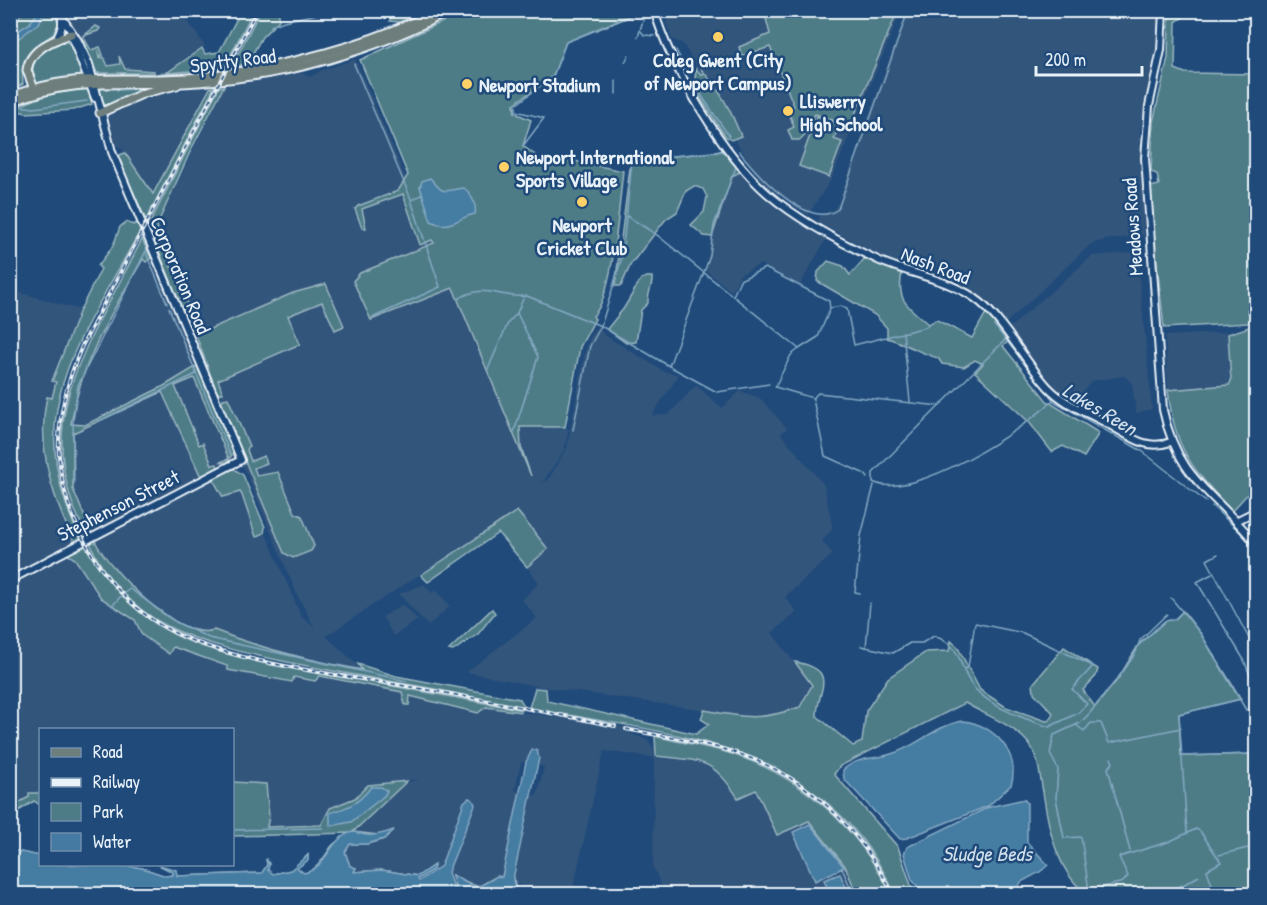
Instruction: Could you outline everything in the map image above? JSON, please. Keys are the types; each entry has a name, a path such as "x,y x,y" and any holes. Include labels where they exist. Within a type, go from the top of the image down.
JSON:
{"main road":[{"name":"Spytty Road","path":"10,104 50,85 193,77 291,62 372,39 440,10"},
{"name":"Spytty Road","path":"35,92 92,81 182,83 251,75 326,60 407,32 451,10"},
{"path":"14,95 35,92 29,81 27,70 33,55 56,40 71,34"},
{"path":"14,95 26,87 29,81"},
{"path":"100,113 136,96 182,83"}],"street":[{"name":"Corporation Road","path":"57,10 71,34 92,81 112,152 241,460"},
{"name":"Nash Road","path":"654,10 669,52 697,102 744,169 769,195 803,220 856,249 903,270 969,294 988,309 1048,386 1074,407 1146,446 1171,442"},
{"name":"Meadows Road","path":"1163,10 1161,50 1149,106 1145,158 1160,384 1171,442"},
{"path":"56,40 62,26 62,18"},
{"path":"1171,442 1192,478 1257,544"},
{"name":"Stephenson Street","path":"10,580 241,460"},
{"path":"1236,522 1257,511"}],"shaded area":[{"name":"Lliswerry High School","path":"667,10 764,11 769,23 885,11 899,16 831,180 808,215 762,183 694,75 696,66 683,44 672,39 666,23"},
{"path":"61,11 181,11 205,46 184,59 183,74 98,74 94,71 79,39"},
{"path":"900,11 1158,11 1156,50 1140,130 1144,236 1105,240 1091,244 1003,326 981,299 969,290 889,260 817,222 820,215 834,209 838,203 905,15"},
{"path":"355,59 442,262 520,427 545,426 569,429 563,452 541,485 550,477 567,447 585,352 598,325 604,335 663,371 679,375 652,415 668,415 696,385 722,408 740,391 760,398 787,428 781,434 824,485 833,529 822,541 833,554 785,597 797,612 772,633 812,685 800,707 770,717 737,718 704,710 535,686 466,672 537,618 522,600 539,583 527,567 548,549 517,511 326,636 363,670 262,648 214,630 207,633 195,629 171,618 145,599 112,567 95,541 204,480 91,534 84,519 73,513 63,481 60,439 85,427 71,425 77,389 98,340 143,259 146,262 151,258 199,371 212,392 181,310 189,306 181,294 181,287 161,246 157,225 224,86 302,73 310,77 320,71","holes":["241,461 298,597 315,628 301,616 236,463"]},
{"path":"209,86 166,173 153,194 121,148 114,145 109,116 153,95"},
{"path":"740,172 801,225 826,239 800,285 760,264 740,275 732,292 705,270 714,225 732,176"},
{"path":"1137,252 1152,409 1136,413 1132,383 1124,376 1092,381 1073,403 1050,385 1007,330 1092,256"},
{"path":"11,290 80,310 59,359 53,381 56,382 52,398 47,397 42,420 42,439 59,508 75,543 11,576"},
{"path":"1230,332 1229,385 1168,390 1165,336"},
{"path":"82,547 68,554 75,559 101,598 135,620 142,635 169,653 173,647 227,666 228,670 292,682 294,677 315,681 320,676 343,679 402,692 406,705 409,705 410,696 477,713 486,707 627,727 631,734 648,740 654,749 654,757 704,762 715,769 738,798 755,789 809,821 845,866 857,894 665,894 653,867 654,758 604,751 572,894 527,894 517,883 518,894 515,894 513,879 532,795 537,795 544,767 538,765 537,750 532,750 526,762 521,762 515,790 520,792 502,878 497,876 478,887 453,875 457,890 454,891 448,872 475,803 463,809 441,866 419,881 417,879 434,865 418,876 382,870 354,872 345,852 350,844 367,844 384,839 392,831 379,835 352,832 405,783 419,779 369,784 355,798 330,808 321,825 266,827 269,816 265,784 234,782 234,728 39,728 39,793 11,807 10,580"},
{"path":"424,584 432,593 436,590 450,606 428,626 399,594"},
{"path":"403,604 418,620 394,636 382,617"}],"green space":[{"path":"51,10 58,21 57,31 26,57 22,73 23,84 11,91 10,24 25,11"},
{"path":"241,11 253,11 224,68 157,74 168,72 202,48 205,54 219,52"},
{"path":"260,11 279,11 279,20 262,37 247,64 235,66 233,64"},
{"path":"403,11 429,11 399,22 390,21 391,16"},
{"name":"Newport International Sports Village","path":"466,11 644,11 566,42 553,76 514,104 515,113 531,120 523,146 546,163 565,159 623,171 611,269 600,305 593,316 595,319 580,347 565,427 520,427 521,447 531,476 453,288 371,320 353,281 360,273 434,243 432,240 420,245 403,194 362,209 366,228 362,228 355,209 398,191 408,175 360,60"},
{"path":"764,11 891,11 895,17 850,126 815,114 809,130 800,140 792,140 788,130 794,127 788,110 794,106 770,47 742,56 739,47 770,34"},
{"path":"1189,11 1192,16 1185,16 1176,22 1175,69 1185,73 1256,74 1256,318 1251,308 1247,310 1252,318 1248,323 1164,328 1150,200 1150,187 1159,185 1157,174 1151,172 1153,122 1168,58 1169,18 1177,12"},
{"path":"96,26 100,28 98,31 84,36"},
{"path":"83,36 91,50 100,47 103,55 100,56 98,50 99,58 104,57 108,66 120,64 119,56 125,69 154,71 154,73 97,73 81,38"},
{"path":"63,40 72,45 85,76 35,86 33,68 37,57"},
{"path":"696,69 702,75 704,73 701,69 720,93 741,136 731,140 725,136 694,88"},
{"path":"163,85 105,107 98,86"},
{"path":"224,86 191,150 157,225 161,246 181,287 181,294 189,306 182,310 149,225 219,87"},
{"path":"214,87 146,220 117,156 125,153 153,194 210,88"},
{"path":"87,88 92,104 74,110 26,113 11,109 47,95"},
{"path":"817,116 840,124 834,139 842,142 829,177 799,166"},
{"path":"725,149 740,172 732,176 712,237 704,236 691,225 704,212 707,197 703,189 694,186 686,191 677,212 666,219 631,264 621,286 615,286 631,160 717,152"},
{"path":"126,222 133,225 137,223 140,231 78,343 64,379 56,415 55,453 63,494 81,540 75,543 59,508 48,472 44,435 47,397 52,398 56,382 52,381 80,310 101,269 98,266 113,246 120,227"},
{"path":"142,239 151,258 146,262 143,259 99,338 82,379 71,424 85,425 164,386 197,366 234,451 227,463 220,462 229,459 194,378 175,386 199,445 203,443 212,465 217,464 218,467 201,477 162,392 73,433 73,489 92,534 87,536 69,494 62,455 64,418 72,382 86,347"},
{"path":"867,256 902,272 902,297 909,308 928,324 937,320 972,338 987,311 1009,341 1003,346 1047,401 1099,433 1084,457 1063,446 1052,452 1029,422 975,372 983,364 975,360 964,367 942,364 938,358 887,338 887,328 875,315 817,281 818,272 828,261 843,266 850,275"},
{"path":"652,277 652,284 648,303 641,310 636,342 626,343 607,329 624,308 641,279"},
{"path":"326,284 344,326 335,330 322,302 288,316 300,344 218,380 223,393 217,393 196,335 293,293"},
{"path":"1252,326 1256,330 1256,489 1254,487 1232,511 1206,483 1187,457 1175,428 1168,390 1229,385 1231,381 1228,334"},
{"path":"228,398 249,446 247,450 251,461 264,456 267,463 254,468 257,476 278,472 295,513 302,516 314,546 311,551 293,558 284,553 221,404 223,399"},
{"path":"234,469 243,475 265,527 264,533 256,537 240,492 223,497 214,481 218,474"},
{"path":"517,511 548,549 527,567 498,533 428,582 421,575"},
{"path":"95,541 130,585 165,615 183,626 200,631 214,630 268,649 324,663 362,670 358,664 396,676 520,699 524,706 497,703 440,690 292,663 202,640 148,615 125,596 105,572 90,543"},
{"path":"85,544 100,568 127,601 161,627 195,644 250,659 522,710 521,712 486,707 478,713 410,696 409,705 405,705 402,692 320,676 315,681 294,677 292,682 228,670 227,666 173,647 169,654 142,635 135,620 101,598 75,559 67,554"},
{"path":"492,609 495,613 478,634 453,651 449,650"},
{"path":"1183,611 1201,634 1241,699 1179,714 1181,756 1256,754 1256,894 1085,893 1067,872 1055,846 1038,763 1031,747 1010,727 965,703 840,766 834,774 898,847 914,894 895,894 865,843 828,804 787,775 740,754 691,739 638,727 529,708 535,688 546,689 547,701 696,734 709,724 701,719 704,710 752,717 800,707 812,685 795,662 817,670 822,676 817,716 853,746 862,742 866,711 888,678 926,652 949,651 951,641 957,646 980,690 1006,707 1046,721 1050,720 1053,713 1034,693 1033,684 1064,647 1098,669 1096,676 1083,690 1095,707 1118,679 1139,644 1165,621 1175,619"},
{"path":"655,736 735,755 784,777 827,809 846,828 878,870 891,894 857,894 845,866 809,821 777,835 756,790 738,798 712,768 694,761 656,756"},
{"path":"407,781 353,832 379,835 394,830 384,839 367,844 350,844 345,852 350,866 356,868 354,872 382,870 418,876 434,865 433,869 418,879 419,881 454,891 456,890 452,875 478,887 497,876 502,877 504,869 514,877 516,894 68,894 10,850 39,856 39,866 127,866 166,876 173,875 173,872 161,866 176,870 177,876 262,873 267,865 266,859 269,864 268,870 273,874 291,870 308,855 308,860 297,868 304,873 317,866 333,845 351,833 234,836 234,782 266,784 269,816 267,827 321,825 330,808 355,798 368,785"},
{"path":"29,793 39,793 39,804 34,801 17,812 11,812 11,807 29,797"}],"water":[{"path":"39,11 43,11 40,22 11,44 11,35 29,24"},
{"path":"430,178 445,191 464,188 473,200 475,214 443,225 431,221 420,187 422,181"},
{"path":"963,721 985,728 1002,743 1012,762 1011,785 988,806 900,839 844,779 843,770 860,760 900,751 935,731"},
{"path":"532,750 537,750 539,758 513,879 516,894 11,894 11,850 39,856 39,866 127,866 166,876 173,875 173,872 161,866 176,870 177,876 262,873 267,865 266,859 269,864 268,870 273,874 291,870 308,855 308,860 297,868 304,873 318,866 338,840 345,835 353,832 374,835 394,830 384,839 367,844 350,844 345,852 350,866 356,868 354,872 382,870 418,876 434,865 433,869 418,879 419,881 441,866 464,802 469,798 475,805 448,872 454,891 456,890 452,875 470,885 484,884 497,876 502,877 526,762"},
{"path":"371,787 381,787 387,791 384,796 351,822 330,826 330,813 353,804"},
{"name":"Sludge Beds","path":"1024,799 1027,803 1027,842 1048,865 1021,882 1015,894 967,894 955,888 919,888 912,880 904,854 907,847 989,807"},
{"path":"810,824 844,867 815,881 793,832"},
{"path":"840,874 849,894 830,894 824,880"}],"waterway":[{"path":"389,13 394,10"},
{"path":"523,146 544,118 516,111 516,105 553,76 566,42 642,10"},
{"path":"638,37 646,10"},
{"path":"271,26 331,11 383,16"},
{"path":"739,151 770,185 798,207 813,213 826,214 838,209 906,17 923,11"},
{"path":"641,31 644,35 655,36"},
{"path":"676,50 685,67"},
{"path":"625,62 629,55"},
{"path":"354,64 411,199"},
{"path":"198,66 214,65"},
{"path":"616,80 616,94"},
{"path":"695,86 729,136"},
{"path":"117,90 139,89"},
{"path":"19,106 34,108 87,101"},
{"path":"669,366 601,326 622,257 632,160 723,151 736,167 714,225 710,256 669,366 717,392 769,384"},
{"path":"372,318 440,287 411,200 423,194"},
{"path":"627,216 657,235 799,349 791,355 775,387 813,398 818,393 940,406"},
{"path":"153,237 157,229"},
{"path":"74,484 73,421 78,385 147,249"},
{"path":"146,253 167,303"},
{"path":"733,296 740,280 765,268 829,301 830,309 818,337 799,349"},
{"path":"458,299 467,294 484,291 527,296 601,326 590,346 573,430"},
{"path":"514,432 538,357 517,313 524,297"},
{"path":"830,308 841,306 847,309 854,345 926,327 935,320"},
{"path":"169,308 230,454"},
{"path":"488,369 508,323 517,313"},
{"name":"Lakes Reen","path":"994,325 1054,401 1142,451 1206,502"},
{"path":"903,332 910,402"},
{"path":"1006,339 873,473 873,482 891,485 914,482 940,472 994,444 1019,428 1053,400"},
{"path":"99,421 196,374"},
{"path":"813,399 825,456 865,474 868,478"},
{"path":"860,593 855,592 861,536 874,485"},
{"path":"1212,506 1244,536"},
{"path":"1218,554 1207,560 1253,646 1256,631"},
{"path":"1214,573 1197,582 1244,660 1256,691"},
{"path":"124,593 130,589 176,622 209,638 407,681"},
{"path":"112,606 121,596"},
{"path":"1171,598 1201,634 1246,710 1256,708"},
{"path":"866,647 870,603"},
{"path":"1140,644 1165,621 1175,619 1182,612"},
{"path":"1167,614 1140,640 1136,652 1125,669 1089,714 1080,723 1054,735 1050,754 1058,769 1056,798 1064,838 1081,837 1089,891 1123,882 1128,876 1119,857 1168,842 1196,829 1200,831 1221,862 1207,870 1215,894"},
{"path":"861,646 893,653 910,643 922,643 934,636 951,646 956,652 969,681 983,696 1009,712 1049,727 1078,713 1087,704 1072,689 1093,666 1023,633 975,623 968,667 964,669"},
{"path":"1187,833 1179,714 1241,699"},
{"path":"1076,725 1084,731 1091,723 1101,723 1109,743 1181,728"},
{"path":"1182,756 1255,754"},
{"path":"1111,758 1113,763 1108,768 1130,851"},
{"path":"234,830 323,828"},
{"path":"1219,855 1256,846"},
{"path":"842,868 853,894"},
{"path":"1166,894 1199,876"},
{"path":"1102,889 1107,894"}],"railway":[{"path":"257,10 82,346 72,372 61,413 59,456 70,509 81,534 94,558 129,601 150,618 196,642 251,659 280,665 532,709 615,726"},
{"path":"626,729 728,750 767,765 790,778 812,793 849,829 866,849 893,894"}],"place":[{"name":"Coleg Gwent (City of Newport Campus)","path":"718,37"},
{"name":"Newport Stadium","path":"467,84"},
{"name":"Lliswerry High School","path":"788,111"},
{"name":"Newport International Sports Village","path":"504,167"},
{"name":"Newport Cricket Club","path":"582,202"}]}
